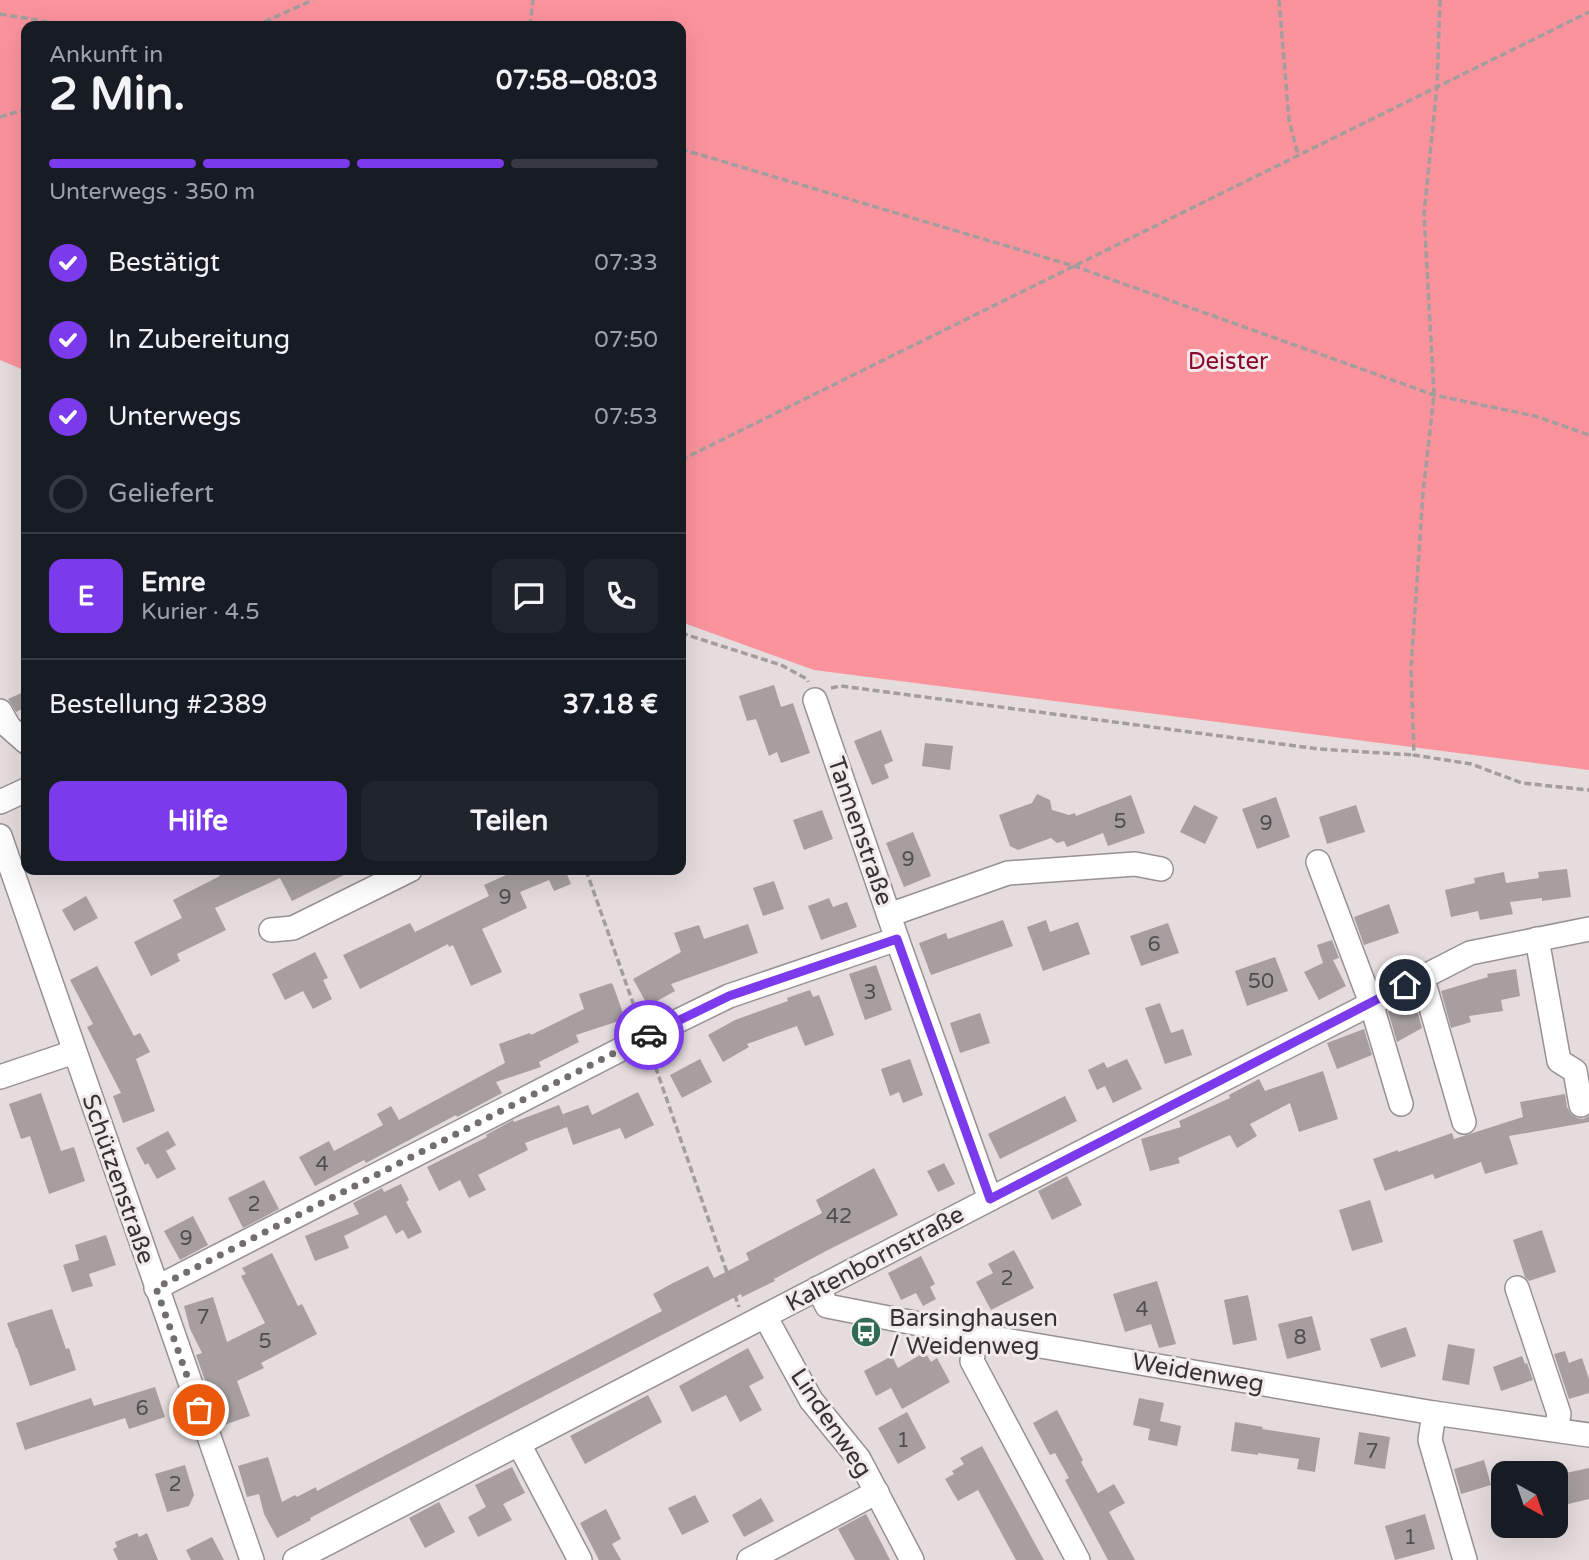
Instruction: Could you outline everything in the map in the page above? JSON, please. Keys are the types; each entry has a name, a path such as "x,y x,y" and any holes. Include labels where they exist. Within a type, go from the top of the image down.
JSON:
{"street":[{"name":"Tannenstraße","path":"815,700 990,1199"},
{"path":"0,711 9,727 21,738"},
{"path":"0,802 21,792"},
{"name":"Schützenstraße","path":"0,836 252,1560"},
{"path":"1318,862 1371,1003 1401,1104"},
{"path":"889,915 1008,873 1135,864 1161,869"},
{"path":"271,930 293,928 400,875"},
{"name":"Kaltenbornstraße","path":"295,1560 1422,976 1470,953 1589,929"},
{"path":"156,1288 729,996 897,939"},
{"path":"1537,939 1559,1061 1575,1071 1581,1105"},
{"path":"1422,976 1464,1122"},
{"path":"0,1077 74,1052"},
{"name":"Weidenweg","path":"818,1288 827,1306 976,1335 1434,1413 1589,1434"},
{"path":"1517,1288 1559,1414 1556,1430"},
{"name":"Lindenweg","path":"755,1322 811,1400 859,1459 912,1560"},
{"path":"976,1335 972,1361 1078,1560"},
{"path":"1434,1413 1430,1440 1465,1560"},
{"path":"519,1444 580,1560"},
{"name":"Lindenweg","path":"749,1560 877,1492"}],"path":[{"path":"267,21 313,0"},
{"path":"531,21 533,0"},
{"path":"1279,0 1289,120 1298,155"},
{"path":"1414,755 1411,668 1423,493 1434,395 1424,214 1437,86 1440,0"},
{"path":"686,458 1589,12"},
{"path":"0,14 43,21"},
{"path":"0,117 21,111"},
{"path":"686,150 1074,266 1434,395 1535,416 1589,435"},
{"path":"686,635 781,665 807,680 815,700 825,690 841,686 1319,749 1414,755 1471,764 1522,783 1589,790"},
{"path":"588,875 645,1037 755,1322"}],"green space":[{"name":"Deister","path":"0,0 1589,0 1589,770 814,670 686,624 686,21 21,21 21,369 0,360"}],"building":[{"path":"774,685 781,707 793,703 810,753 781,763 777,752 769,756 756,719 747,721 739,696"},
{"path":"21,693 21,710 16,712 8,699"},
{"path":"881,730 893,761 884,765 889,778 872,785 854,741"},
{"path":"925,743 953,746 950,770 922,766"},
{"path":"1037,794 1050,800 1052,810 1069,815 1075,813 1076,816 1131,795 1145,833 1108,846 1103,833 1067,847 1064,841 1057,843 1051,838 1018,850 1010,846 999,815 1032,803"},
{"path":"1276,797 1290,837 1257,849 1242,809"},
{"path":"1194,805 1218,817 1205,844 1180,832"},
{"path":"1356,805 1365,832 1327,844 1319,817"},
{"path":"822,810 833,839 804,850 793,820"},
{"path":"913,832 931,876 904,887 886,843"},
{"path":"1567,869 1571,897 1510,902 1513,914 1480,920 1478,911 1451,917 1445,890 1475,883 1474,878 1504,872 1506,883 1539,878 1538,872"},
{"path":"344,875 292,901 280,878 215,908 226,930 177,954 180,961 151,976 134,942 182,918 173,900 220,876"},
{"path":"506,875 567,875 571,884 554,891 549,880 520,892 527,908 482,929 502,972 471,986 453,945 449,947 448,944 360,989 343,955 410,923 415,932 489,896 484,885"},
{"path":"774,881 784,909 763,916 753,888"},
{"path":"86,896 98,918 74,931 62,910"},
{"path":"829,898 833,907 847,902 857,927 821,940 808,906"},
{"path":"1389,904 1399,933 1364,945 1354,917"},
{"path":"1003,920 1013,946 931,975 919,943 946,933 948,939"},
{"path":"1046,920 1050,932 1078,922 1090,954 1043,971 1027,927"},
{"path":"1168,923 1179,953 1141,966 1130,936"},
{"path":"748,924 758,953 671,984 675,991 648,1006 633,979 681,952 674,933 699,925 704,939"},
{"path":"1332,940 1339,958 1333,960 1346,986 1319,1000 1304,972 1323,963 1317,945"},
{"path":"315,952 328,978 323,980 332,999 313,1009 303,991 285,1000 272,974"},
{"path":"1275,957 1288,991 1247,1006 1235,971"},
{"path":"876,965 892,1010 865,1020 849,974"},
{"path":"97,966 134,1036 140,1033 150,1052 136,1059 155,1111 123,1123 113,1096 121,1093 87,1027 93,1024 70,980"},
{"path":"1516,969 1520,996 1501,1000 1503,1011 1469,1016 1471,1022 1451,1028 1441,991 1488,977 1487,974"},
{"path":"611,983 625,1019 576,1035 579,1042 539,1062 541,1067 496,1082 502,1093 366,1163 364,1160 315,1186 299,1157 329,1141 334,1151 383,1125 377,1114 391,1106 399,1120 505,1063 499,1044 530,1033 531,1035 584,1009 579,994"},
{"path":"810,990 813,997 819,995 834,1035 805,1046 797,1026 747,1044 749,1047 723,1062 708,1035 735,1020"},
{"path":"1414,999 1422,1028 1397,1042 1388,1011"},
{"path":"1160,1003 1171,1033 1183,1029 1192,1055 1165,1064 1145,1008"},
{"path":"980,1013 990,1043 960,1053 950,1023"},
{"path":"1364,1029 1372,1055 1337,1069 1327,1043"},
{"path":"700,1059 712,1082 682,1098 670,1075"},
{"path":"910,1059 923,1095 903,1103 899,1092 890,1096 881,1069"},
{"path":"1127,1059 1142,1089 1113,1103 1105,1086 1097,1090 1088,1070 1104,1062 1107,1068"},
{"path":"1323,1071 1338,1119 1299,1132 1290,1103 1250,1124 1257,1136 1237,1148 1230,1135 1178,1158 1180,1163 1150,1171 1141,1139 1181,1127 1179,1121 1230,1098 1229,1095 1259,1079 1265,1091"},
{"path":"638,1092 654,1125 625,1139 620,1128 573,1145 567,1127 525,1143 528,1150 478,1175 486,1190 469,1198 460,1180 439,1191 427,1167 487,1137 486,1135 513,1120 514,1122 559,1105 566,1122 563,1114 588,1105 592,1115"},
{"path":"41,1093 61,1151 74,1147 85,1181 49,1194 30,1136 21,1139 9,1104"},
{"path":"1565,1094 1571,1114 1583,1119 1589,1116 1589,1122 1509,1136 1518,1164 1485,1174 1481,1162 1435,1179 1433,1174 1385,1191 1373,1159 1452,1133 1454,1139 1523,1117 1520,1102"},
{"path":"1065,1096 1077,1121 1000,1159 988,1134"},
{"path":"168,1131 176,1145 166,1151 176,1169 157,1179 136,1148"},
{"path":"944,1163 955,1184 938,1192 927,1171"},
{"path":"874,1168 898,1215 826,1251 774,1279 775,1281 742,1297 741,1294 361,1491 277,1538 264,1514 259,1494 247,1497 238,1466 268,1457 282,1502 316,1487 317,1491 662,1311 653,1294 708,1266 714,1278 749,1260 746,1253 822,1213 816,1200"},
{"path":"1067,1176 1082,1205 1052,1220 1038,1191"},
{"path":"264,1180 279,1209 243,1228 228,1198"},
{"path":"401,1184 409,1200 406,1202 422,1232 408,1239 403,1230 396,1234 386,1215 344,1236 349,1248 315,1261 305,1236 359,1214 353,1203 382,1188 384,1192"},
{"path":"1370,1200 1383,1242 1352,1251 1339,1210"},
{"path":"193,1216 208,1245 180,1260 164,1231"},
{"path":"1542,1230 1556,1272 1529,1281 1525,1277 1513,1240"},
{"path":"106,1235 116,1265 89,1274 93,1286 72,1292 63,1265 79,1260 75,1245"},
{"path":"1014,1250 1034,1288 991,1310 976,1282 993,1273 988,1264"},
{"path":"272,1253 298,1306 302,1304 317,1334 261,1363 264,1368 237,1381 250,1416 221,1426 196,1355 202,1353 190,1329 184,1306 213,1297 227,1342 265,1323 241,1276 246,1274 242,1268"},
{"path":"921,1256 935,1284 930,1287 936,1299 923,1306 916,1293 901,1300 888,1273"},
{"path":"1157,1281 1176,1344 1159,1348 1151,1324 1125,1332 1113,1294"},
{"path":"1248,1295 1257,1340 1233,1345 1224,1300"},
{"path":"52,1309 76,1370 30,1386 7,1323"},
{"path":"1312,1316 1321,1350 1287,1359 1278,1324"},
{"path":"1406,1327 1416,1356 1381,1368 1370,1339"},
{"path":"1448,1344 1475,1349 1469,1385 1442,1380"},
{"path":"748,1348 764,1378 749,1386 762,1410 740,1422 726,1395 692,1412 679,1386"},
{"path":"1565,1351 1569,1363 1582,1358 1589,1379 1589,1393 1569,1399 1554,1354"},
{"path":"925,1352 931,1362 937,1358 950,1382 902,1409 891,1388 876,1396 864,1371 892,1356 898,1368"},
{"path":"1522,1356 1533,1380 1501,1391 1493,1367"},
{"path":"155,1387 165,1417 129,1429 125,1418 25,1450 16,1423 91,1398 94,1406"},
{"path":"648,1395 662,1422 585,1464 570,1436"},
{"path":"1139,1398 1164,1403 1160,1421 1181,1426 1177,1446 1148,1440 1150,1429 1133,1425"},
{"path":"1057,1410 1098,1493 1114,1484 1125,1503 1109,1512 1135,1560 1108,1560 1065,1480 1069,1478 1055,1453 1050,1455 1033,1423"},
{"path":"907,1412 926,1448 898,1464 878,1428"},
{"path":"1235,1422 1320,1438 1315,1472 1297,1469 1299,1459 1231,1451"},
{"path":"1359,1432 1390,1437 1385,1469 1354,1464"},
{"path":"982,1446 1044,1560 1016,1560 978,1490 958,1501 945,1479 964,1464 960,1458"},
{"path":"1484,1460 1491,1485 1461,1494 1454,1469"},
{"path":"185,1465 194,1495 189,1506 167,1512 155,1474"},
{"path":"512,1467 525,1493 503,1504 512,1520 478,1537 468,1517 486,1507 475,1485"},
{"path":"1589,1468 1589,1499 1568,1504 1568,1472"},
{"path":"695,1495 709,1522 682,1535 668,1508"},
{"path":"761,1498 774,1521 744,1537 732,1515"},
{"path":"439,1502 455,1532 425,1548 409,1518"},
{"path":"606,1509 621,1539 612,1544 621,1560 599,1560 580,1523"},
{"path":"866,1514 890,1560 855,1560 838,1529"},
{"path":"1425,1514 1435,1549 1395,1560 1385,1526"},
{"path":"137,1533 139,1537 147,1533 158,1560 118,1560 113,1549 117,1547 115,1542"},
{"path":"212,1537 224,1560 191,1560 186,1550"}],"way so far":[{"path":"199,1410 156,1288 649,1035"}],"place":[{"name":"Barsinghausen / Weidenweg","path":"866,1332"}],"route":[{"path":"649,1035 729,996 897,939 990,1199 1405,985"}]}
